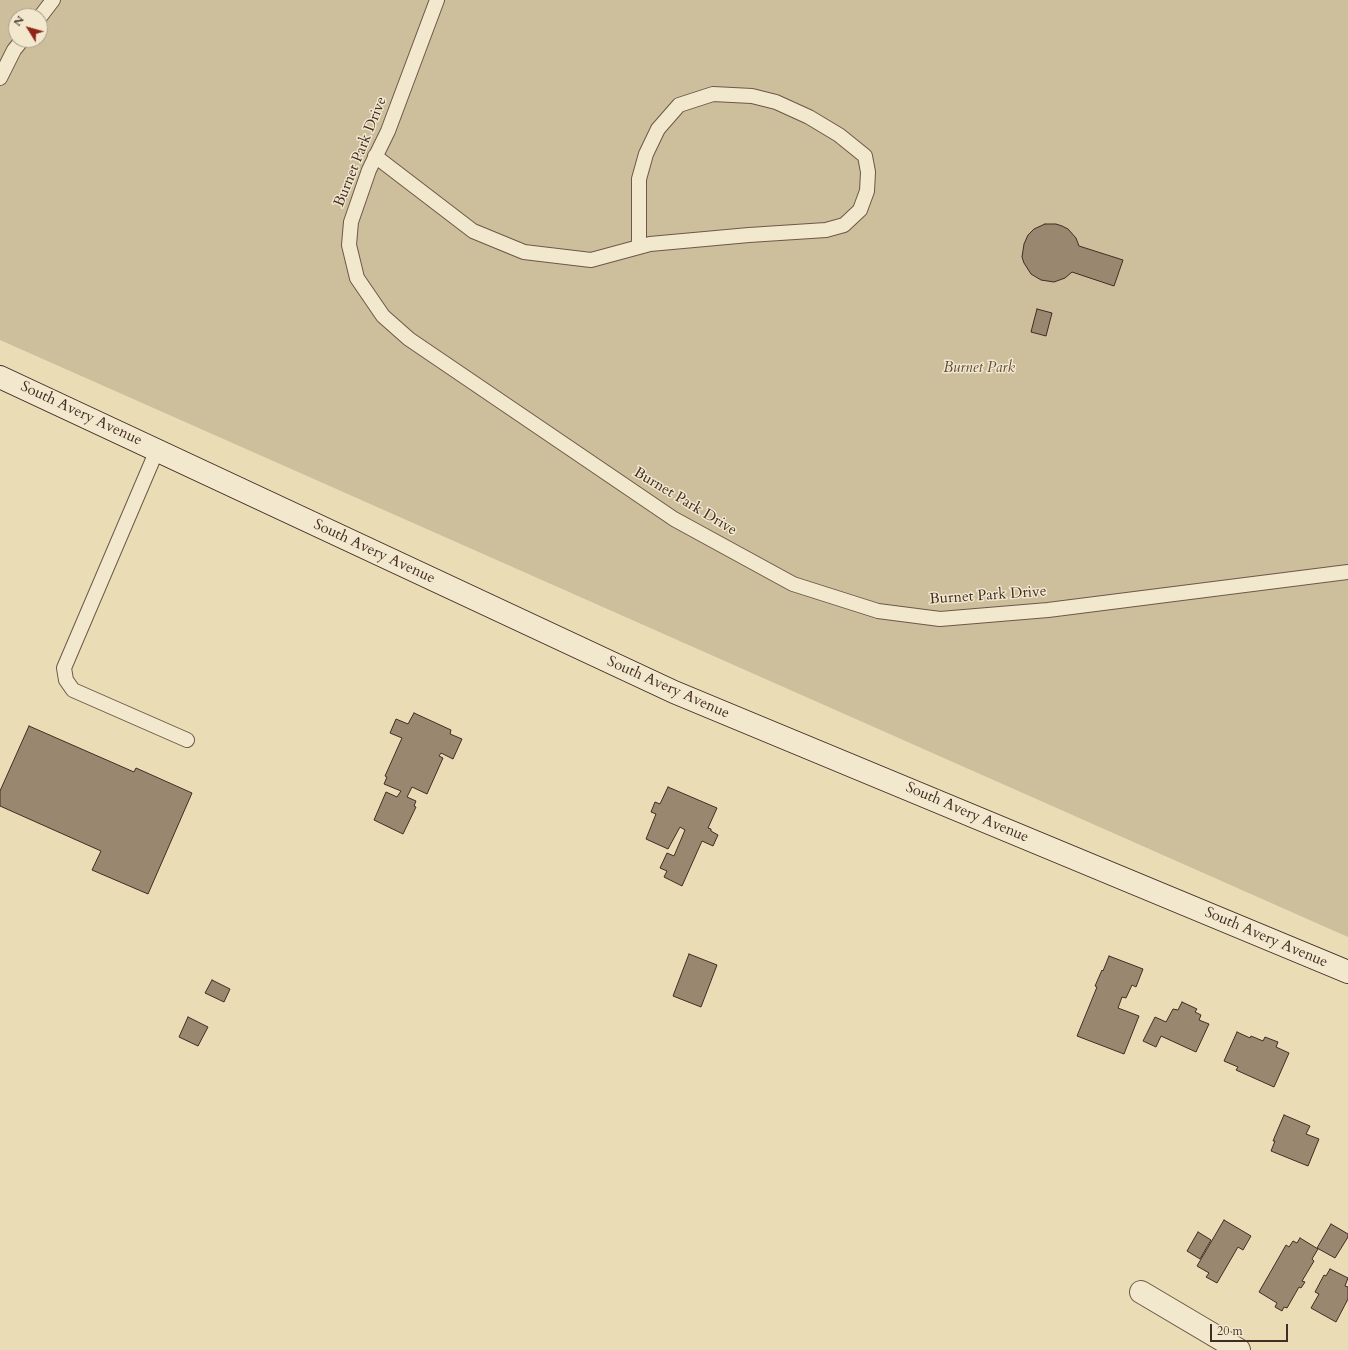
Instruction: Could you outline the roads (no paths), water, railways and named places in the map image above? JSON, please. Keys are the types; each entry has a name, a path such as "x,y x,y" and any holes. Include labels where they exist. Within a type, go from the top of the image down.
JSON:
{"street":[{"name":"South Avery Avenue","path":"0,377 674,692 1348,972"},
{"path":"1141,1292 1239,1350"}],"lane":[{"path":"47,8 53,0"},
{"name":"Burnet Park Drive","path":"437,0 388,131 369,170 351,222 349,245 357,278 383,316 409,339 674,519 793,584 878,611 940,619 1048,610 1348,572"},
{"path":"0,78 16,48"},
{"path":"376,156 473,230 524,252 591,260 639,247 650,244 826,230 844,225 860,210 867,191 868,172 865,156 833,131 809,117 776,102 752,96 713,94 679,105 658,129 646,154 639,179 639,247"},
{"path":"157,450 64,668 66,680 73,690 187,740"}],"park label":[{"name":"Burnet Park","path":"979,369"}]}
